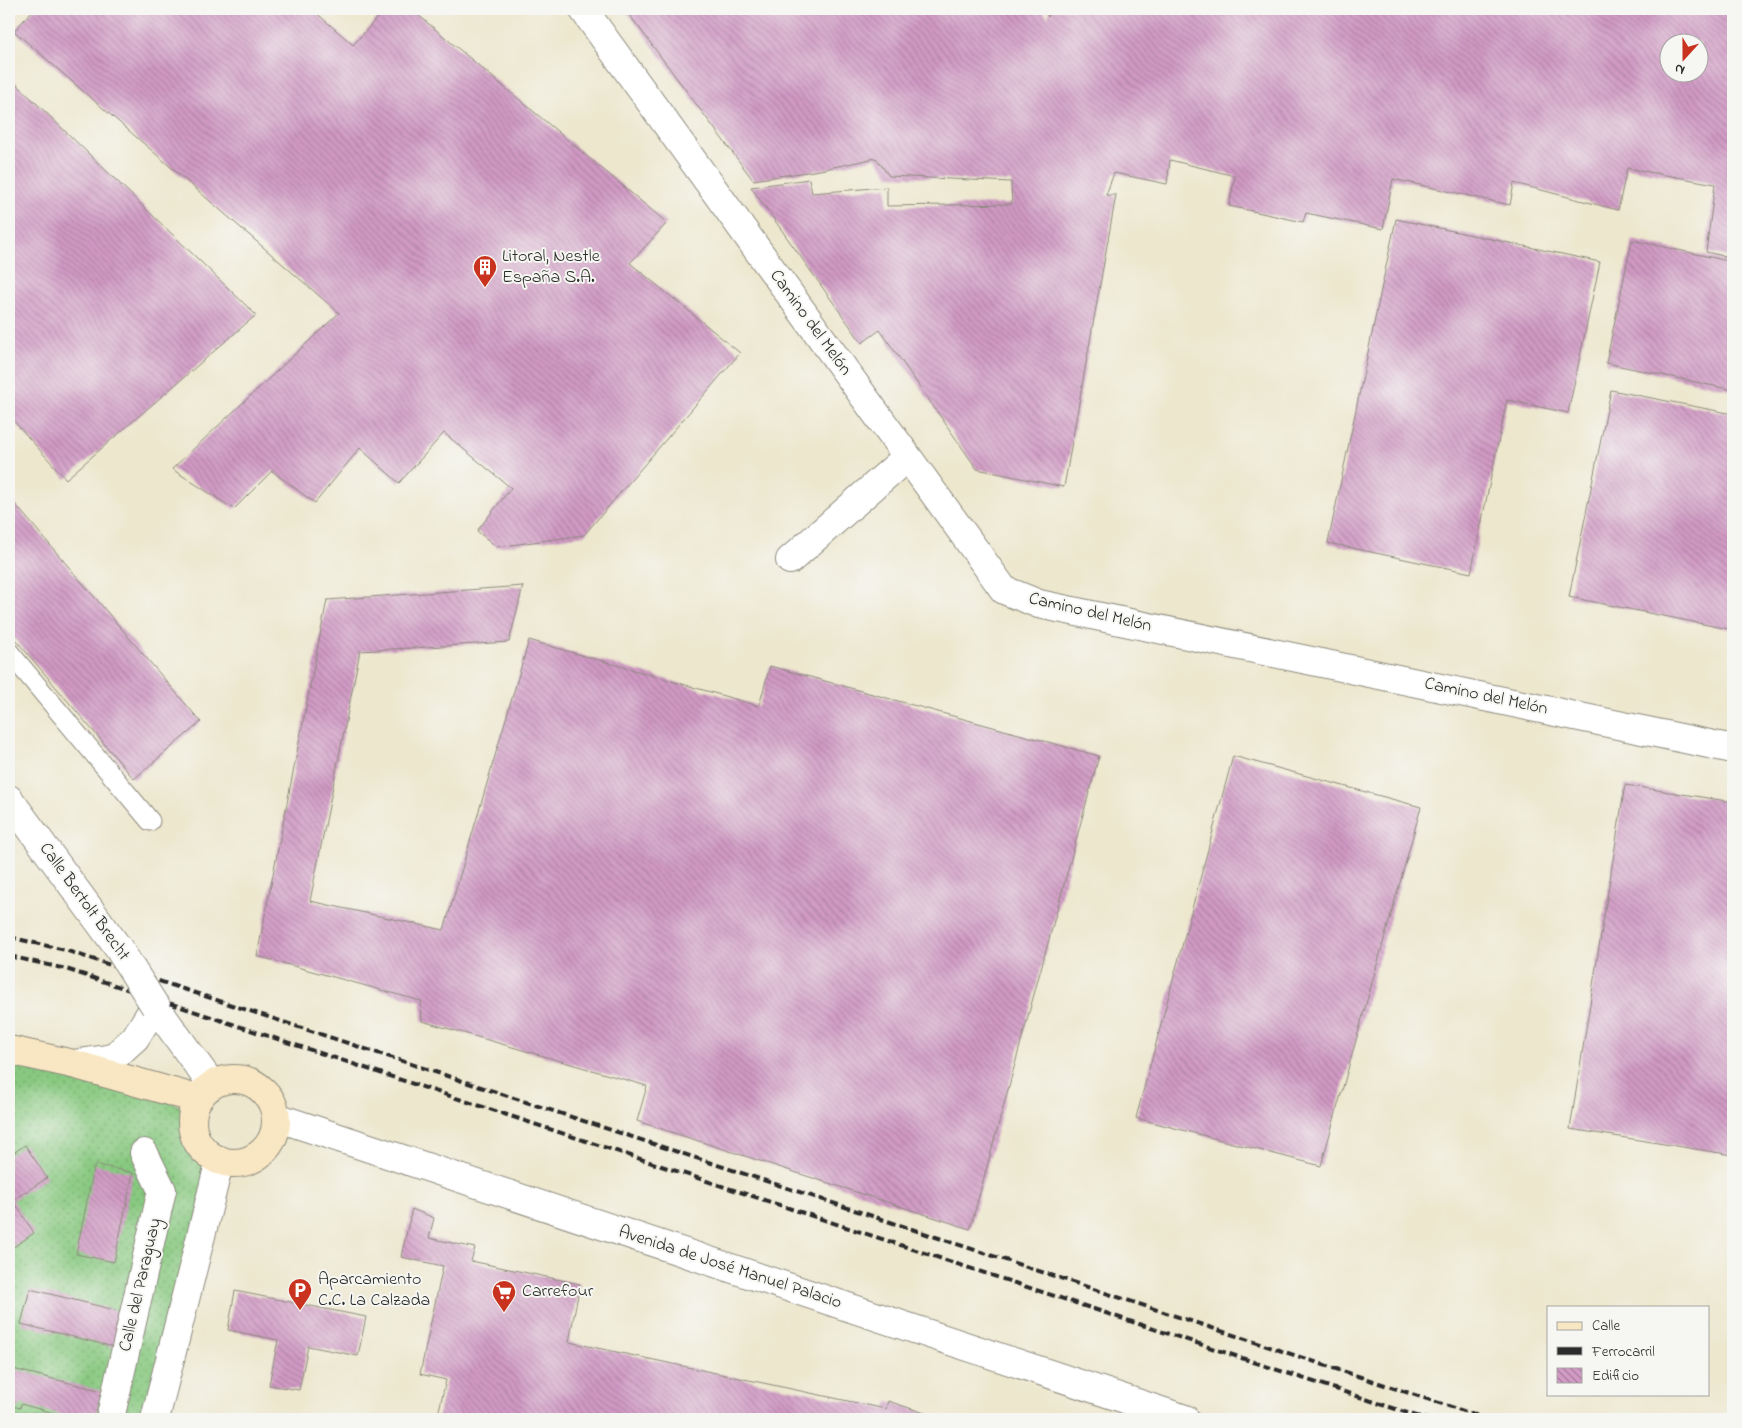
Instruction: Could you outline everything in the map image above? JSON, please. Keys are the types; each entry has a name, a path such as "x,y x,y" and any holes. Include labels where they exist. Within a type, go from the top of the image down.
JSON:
{"main road":[{"path":"9,1050 205,1092"},
{"path":"232,1078 252,1083 262,1089 269,1098 276,1117 272,1138 260,1154 240,1162 220,1160 203,1150 193,1132 193,1110 205,1092 232,1078"}],"street":[{"name":"Camino del Melón","path":"583,9 1004,590 1039,604 1733,748"},
{"path":"790,560 907,457"},
{"name":"Calle Bertolt Brecht","path":"9,799 119,948 205,1092"},
{"path":"73,1064 113,1058 135,1038 155,1006"},
{"name":"Avenida de José Manuel Palacio","path":"276,1117 1185,1419"},
{"name":"Calle del Paraguay","path":"110,1419 162,1190 144,1153"},
{"path":"155,1419 220,1160"}],"lane":[{"path":"9,652 150,822"}],"green space":[{"path":"9,1050 193,1110 192,1123 194,1135 200,1146 210,1155 155,1419 9,1419"}],"building":[{"name":"Litoral, Nestle España S.A.","path":"34,9 312,9 353,45 385,9 411,9 667,223 630,263 740,353 584,535 497,547 477,531 511,488 444,433 399,483 360,448 315,503 272,471 234,509 172,469 339,313 14,31"},
{"path":"625,9 1042,9 1048,17 1050,9 1733,9 1733,258 1706,252 1715,184 1627,168 1618,210 1514,183 1510,205 1393,179 1383,229 1306,213 1303,222 1229,206 1235,176 1170,160 1167,184 1114,173 1106,195 1116,195 1064,487 977,469 880,330 862,343 751,187 809,179 812,193 887,187 887,206 1012,204 1011,182 889,176 876,158 820,170 753,180"},
{"path":"9,77 256,315 66,479 9,416"},
{"path":"1396,219 1600,262 1568,413 1507,400 1471,573 1328,543"},
{"path":"1632,240 1733,262 1733,390 1606,363"},
{"path":"1611,390 1733,414 1733,630 1569,597"},
{"path":"9,497 201,722 134,779 9,632"},
{"path":"523,586 509,642 360,651 310,901 444,930 529,640 759,706 770,666 1099,756 970,1229 637,1121 647,1086 422,1021 421,1001 257,956 327,600"},
{"path":"1233,756 1421,807 1321,1166 1136,1118"},
{"path":"1625,785 1733,802 1733,1155 1570,1129"},
{"path":"25,1145 47,1178 13,1200 34,1233 9,1250 9,1156"},
{"path":"95,1164 133,1173 114,1262 76,1254"},
{"name":"Carrefour","path":"412,1209 434,1218 429,1238 475,1248 471,1261 580,1284 569,1342 886,1409 888,1401 943,1419 437,1419 446,1380 420,1374 443,1266 401,1257"},
{"path":"30,1289 123,1312 114,1347 21,1324"},
{"path":"235,1291 366,1317 358,1356 308,1346 299,1390 269,1385 278,1340 228,1330"},
{"path":"9,1368 102,1391 95,1419 75,1419 21,1404 20,1408 9,1405"}],"railway":[{"path":"9,937 65,950 1488,1419"},
{"path":"9,956 66,969 1426,1419"}],"place":[{"name":"Litoral, Nestle España S.A.","path":"485,288"},
{"name":"Aparcamiento C.C. La Calzada","path":"300,1311"},
{"name":"Carrefour","path":"504,1313"}]}
